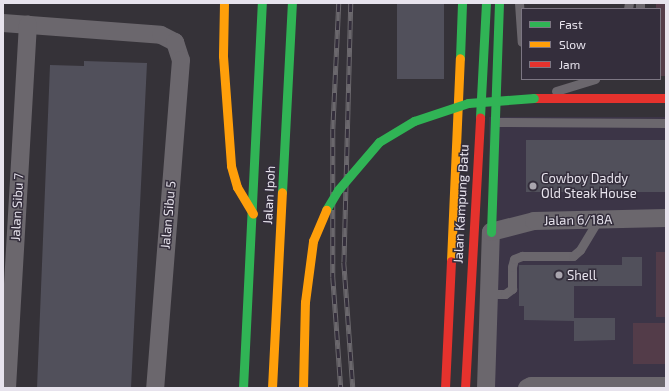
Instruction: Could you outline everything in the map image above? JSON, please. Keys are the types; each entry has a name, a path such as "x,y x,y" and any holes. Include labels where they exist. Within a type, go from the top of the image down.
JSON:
{"main road":[{"path":"224,3 223,56 231,166 238,187 253,214"},
{"name":"Jalan Ipoh","path":"243,388 253,214 262,3"},
{"name":"Jalan Ipoh","path":"272,388 292,3"},
{"name":"Jalan Kampung Batu","path":"445,388 462,3"},
{"name":"Jalan Kampung Batu","path":"465,388 486,3"},
{"path":"491,232 499,6"},
{"path":"303,388 305,302 312,241 326,210 338,190 379,142 414,121 468,103 534,98 666,98"}],"street":[{"path":"3,23 28,25"},
{"name":"Jalan Sibu 5","path":"28,25 161,35 176,42 181,60 155,388"},
{"name":"Jalan Sibu 7","path":"7,388 11,172 28,25"},
{"name":"Jalan 6/18A","path":"491,232 534,221 666,218"},
{"path":"486,388 491,232"},
{"path":"528,388 532,386 666,386"}],"lane":[{"path":"499,6 519,4 521,29"},
{"path":"534,98 592,80"},
{"path":"496,122 666,123"},
{"path":"489,294 505,294 512,289 512,267 514,259 522,256 573,256 580,250 598,220"}],"shaded area":[{"path":"656,3 666,3 666,76 661,76 661,8 656,8"},
{"path":"489,117 666,117 666,388 489,388"},
{"path":"656,252 666,252 666,317 656,317"},
{"path":"633,323 666,323 666,364 633,364"}],"building":[{"path":"397,3 444,3 444,79 397,79"},
{"path":"84,61 147,63 131,388 37,388 50,65 84,66"},
{"path":"526,140 666,140 666,192 526,192"},
{"path":"622,257 642,257 642,286 574,286 574,318 615,318 615,340 574,341 574,321 524,320 524,306 519,306 519,265 622,265"}],"railway":[{"path":"339,3 333,129 333,277 341,388"},
{"path":"351,3 344,262 353,388"}],"traffic: fast":[{"path":"243,388 262,3"},
{"path":"282,192 292,3"},
{"path":"460,58 462,3"},
{"path":"480,117 486,3"},
{"path":"491,232 499,3"},
{"path":"326,210 338,190 379,142 414,121 468,103 534,98"}],"traffic: slow":[{"path":"224,3 223,56 231,166 237,187 253,214"},
{"path":"451,261 460,58"},
{"path":"272,388 282,192"},
{"path":"303,388 305,302 313,241 326,210"}],"traffic: jam":[{"path":"534,98 666,98"},
{"path":"465,388 480,117"},
{"path":"445,388 451,261"}],"place":[{"name":"Cowboy Daddy Old Steak House","path":"533,186"},
{"name":"Shell","path":"559,275"}]}
